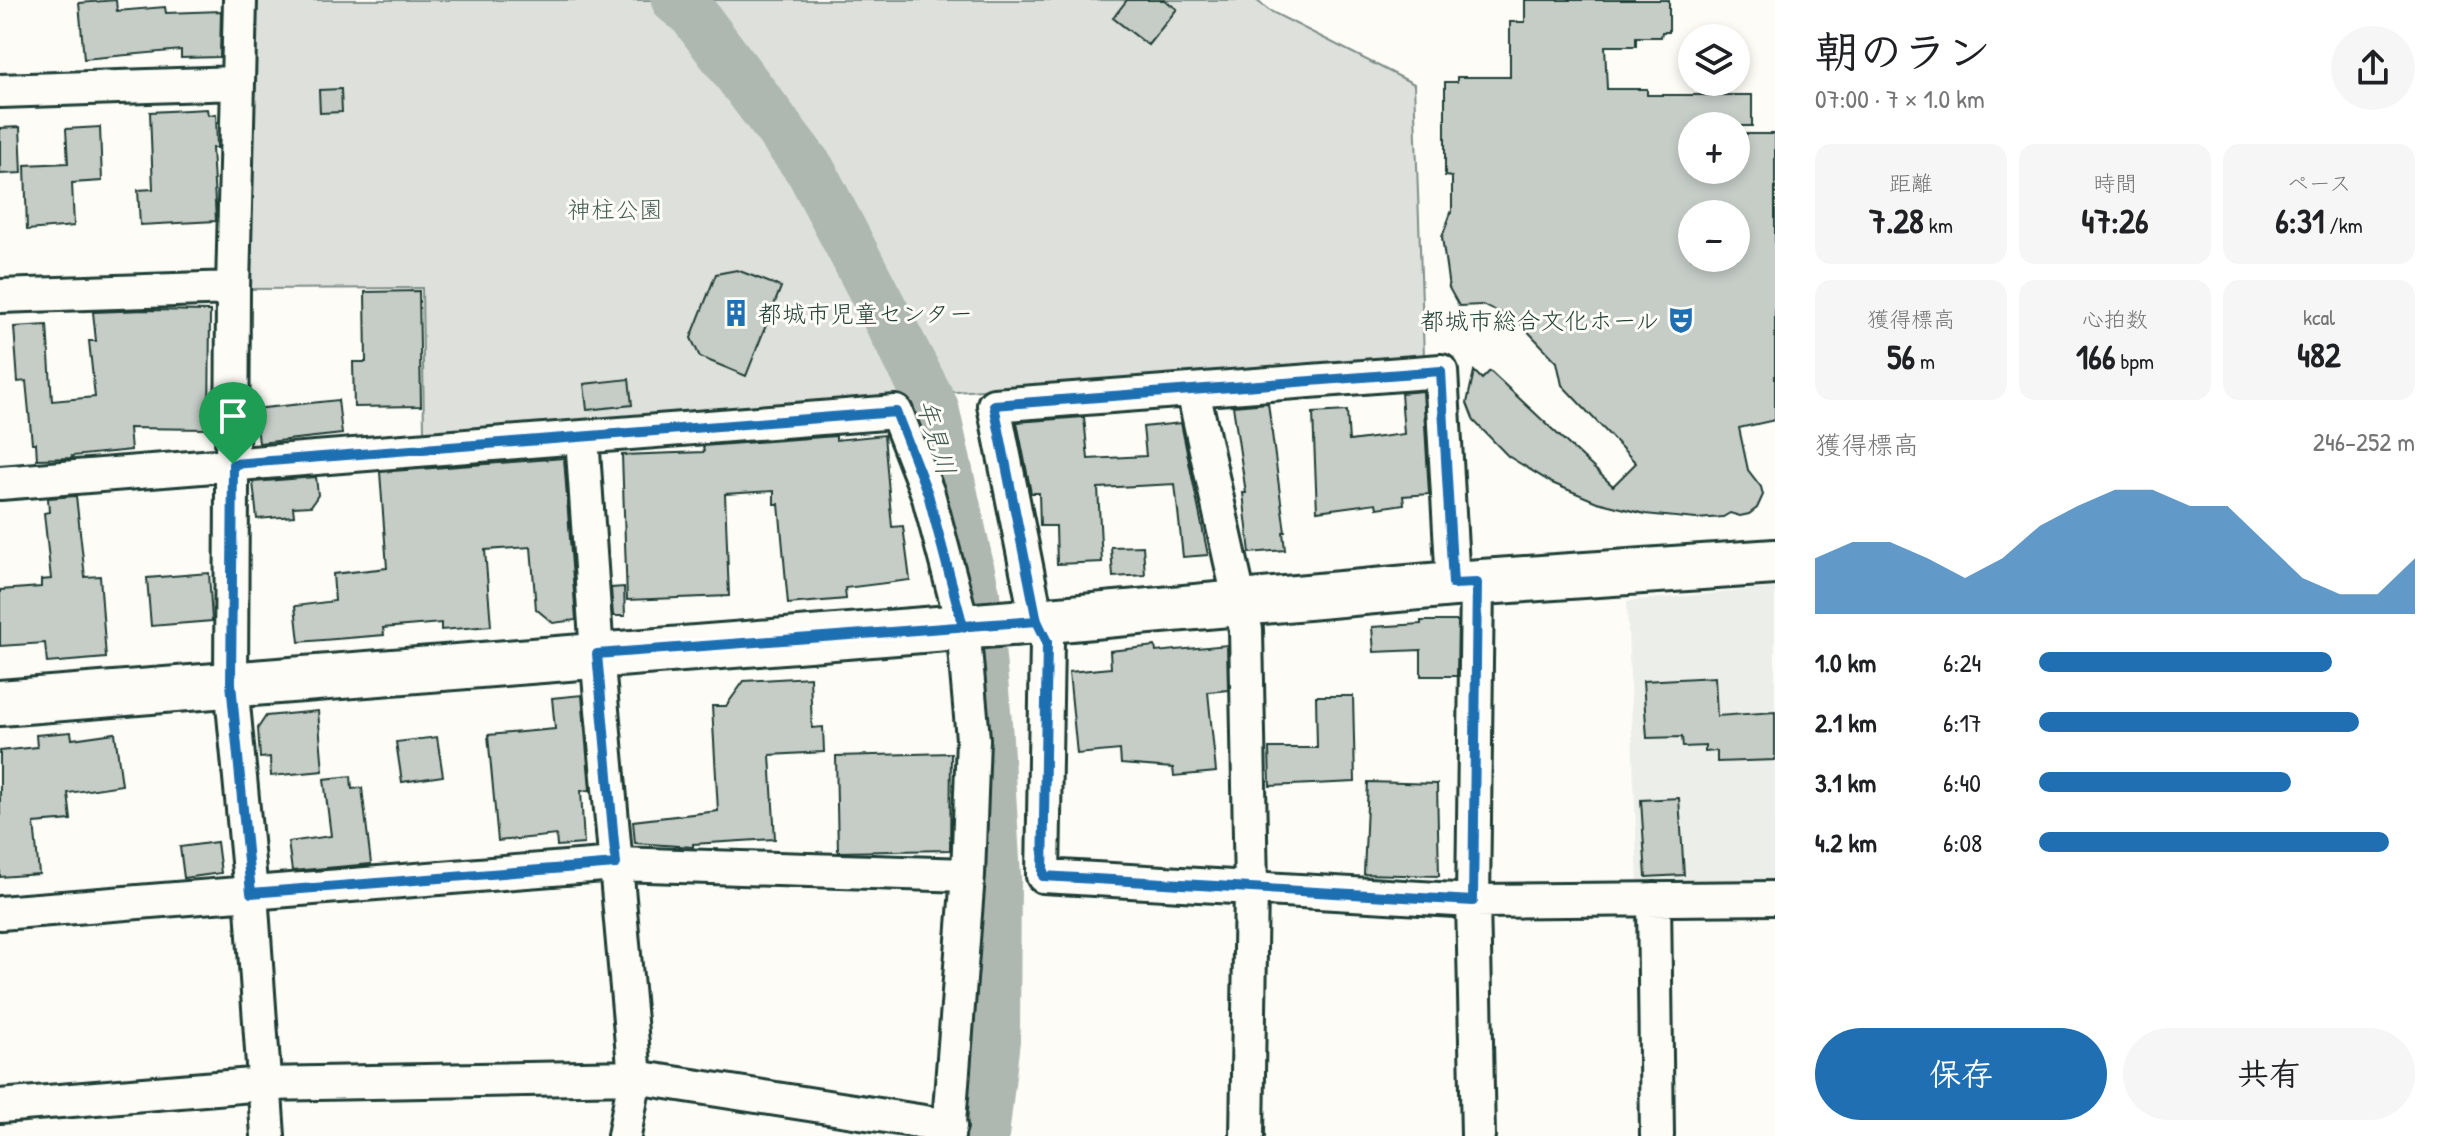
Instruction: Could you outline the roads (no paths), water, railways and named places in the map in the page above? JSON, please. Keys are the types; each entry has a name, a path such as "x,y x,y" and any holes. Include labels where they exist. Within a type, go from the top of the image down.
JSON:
{"street":[{"path":"240,0 233,288 231,683 251,893 268,1136"},
{"path":"0,91 237,83"},
{"path":"0,296 233,288"},
{"path":"1478,1136 1473,901 1465,584 1441,371 994,405 1037,621 1047,642 1043,876 1473,901 1775,898"},
{"path":"1193,391 1246,630 1251,888 1247,1136"},
{"path":"0,483 896,412 928,494 963,626 973,739 968,875 949,1131 635,1077 264,1084 0,1106"},
{"path":"582,437 597,654 635,1077 624,1136"},
{"path":"0,703 1465,584 1775,562"},
{"path":"0,913 616,864 968,875"},
{"path":"1654,899 1657,1136"}],"waterway":[{"name":"年見川","path":"676,0 693,14 811,171 934,408 975,594 987,723 996,877 995,1040 984,1136"}],"place":[{"name":"都城市児童センター","path":"736,313"},
{"name":"都城市総合文化ホール","path":"1681,320"}],"park label":[{"name":"神柱公園","path":"615,209"}]}
